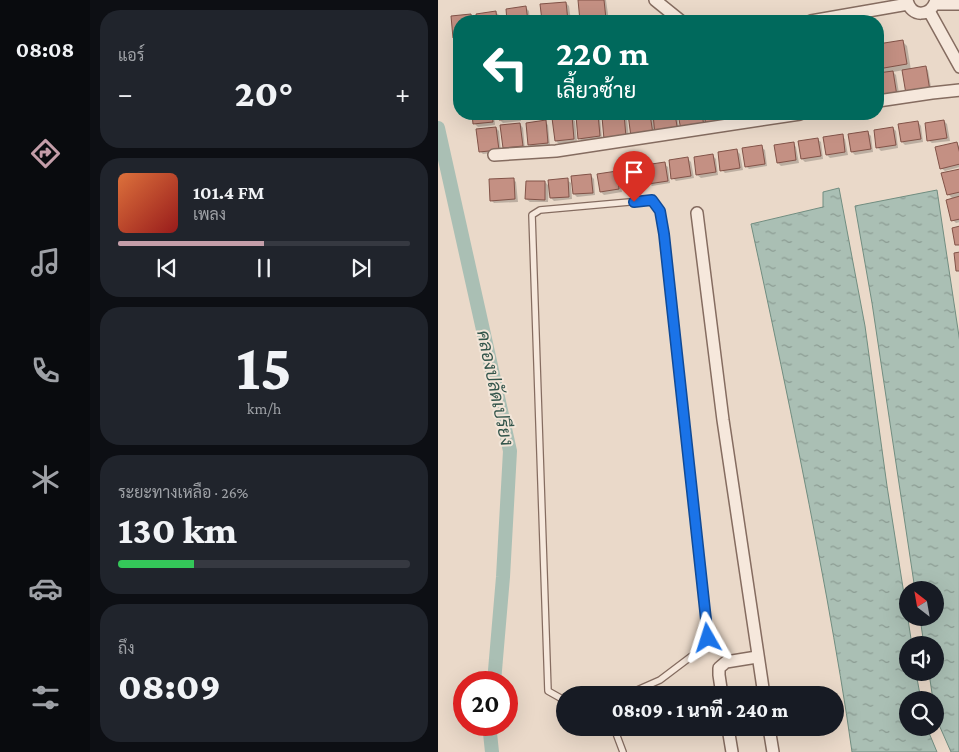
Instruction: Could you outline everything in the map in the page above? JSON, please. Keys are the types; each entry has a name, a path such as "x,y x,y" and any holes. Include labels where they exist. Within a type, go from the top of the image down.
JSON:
{"street":[{"path":"655,0 674,15"},
{"path":"841,15 908,2 917,13 923,13 933,5 955,3"},
{"path":"933,5 960,67"},
{"path":"884,100 960,90"},
{"path":"494,155 556,151 760,120"},
{"path":"697,213 723,420 762,686"},
{"path":"721,686 719,668 726,662 757,657"},
{"path":"729,736 732,752"},
{"path":"770,736 773,752"}],"lane":[{"path":"556,696 548,691 532,214 540,210 652,200 660,211 664,234 708,638 701,649 660,680 646,686"},
{"path":"617,736 623,752"}],"water":[{"path":"839,188 865,326 902,581 899,581 899,626 909,626 911,636 899,636 899,681 917,681 919,691 899,691 899,736 930,736 937,752 852,752 844,701 844,686 842,686 818,552 751,224 823,207 823,192"},
{"path":"937,190 960,343 959,752 951,752 944,736 944,691 932,691 930,681 944,681 944,636 923,636 921,626 944,626 944,581 914,581 872,303 855,206"}],"building":[{"path":"578,0 604,0 606,15 579,15"},
{"path":"566,2 567,15 541,15 540,4"},
{"path":"526,6 527,15 506,15 506,9"},
{"path":"496,11 496,15 476,15"},
{"path":"451,16 453,16 453,38"},
{"path":"903,40 907,64 884,68 884,43"},
{"path":"926,66 930,91 906,94 902,70"},
{"path":"893,71 897,96 884,98 884,72"},
{"path":"473,120 493,120 493,122 473,124"},
{"path":"546,120 548,143 528,145 526,123"},
{"path":"552,120 572,120 574,139 555,141"},
{"path":"576,120 599,120 600,136 578,139"},
{"path":"602,120 625,120 626,137 604,139"},
{"path":"629,120 651,120 653,134 631,137"},
{"path":"654,120 676,120 678,132 655,135"},
{"path":"679,120 703,120 704,126 681,130"},
{"path":"705,120 729,120 729,121 706,125"},
{"path":"944,120 947,138 927,141 925,123"},
{"path":"918,121 921,139 901,142 898,124"},
{"path":"520,123 523,146 503,148 500,125"},
{"path":"496,127 499,150 479,152 476,129"},
{"path":"893,127 896,145 876,148 874,130"},
{"path":"868,131 871,149 851,152 848,134"},
{"path":"843,134 845,152 826,155 823,137"},
{"path":"818,138 821,156 801,159 798,141"},
{"path":"794,142 796,160 777,163 774,145"},
{"path":"957,142 960,164 940,169 935,147"},
{"path":"762,145 765,164 745,167 742,148"},
{"path":"737,149 740,168 720,171 718,152"},
{"path":"713,154 716,172 696,175 694,157"},
{"path":"688,157 691,176 671,179 669,160"},
{"path":"665,162 668,181 648,184 645,165"},
{"path":"641,166 644,184 624,187 622,169"},
{"path":"960,169 960,192 947,195 941,173"},
{"path":"617,171 619,189 600,192 597,174"},
{"path":"591,174 593,193 573,194 571,176"},
{"path":"514,178 515,199 490,201 489,179"},
{"path":"568,178 569,197 550,198 548,180"},
{"path":"526,181 545,181 545,200 525,199"},
{"path":"960,196 960,219 951,221 946,200"},
{"path":"960,226 960,245 955,245 952,228"},
{"path":"960,252 960,271 956,271 954,253"}],"waterway":[{"name":"คลองปลัดเปรียง","path":"438,128 510,451 503,577 495,671"},
{"name":"คลองปลัดเปรียง","path":"490,736 492,752"}],"route":[{"path":"634,202 652,200 660,211 664,234 708,638"}]}
